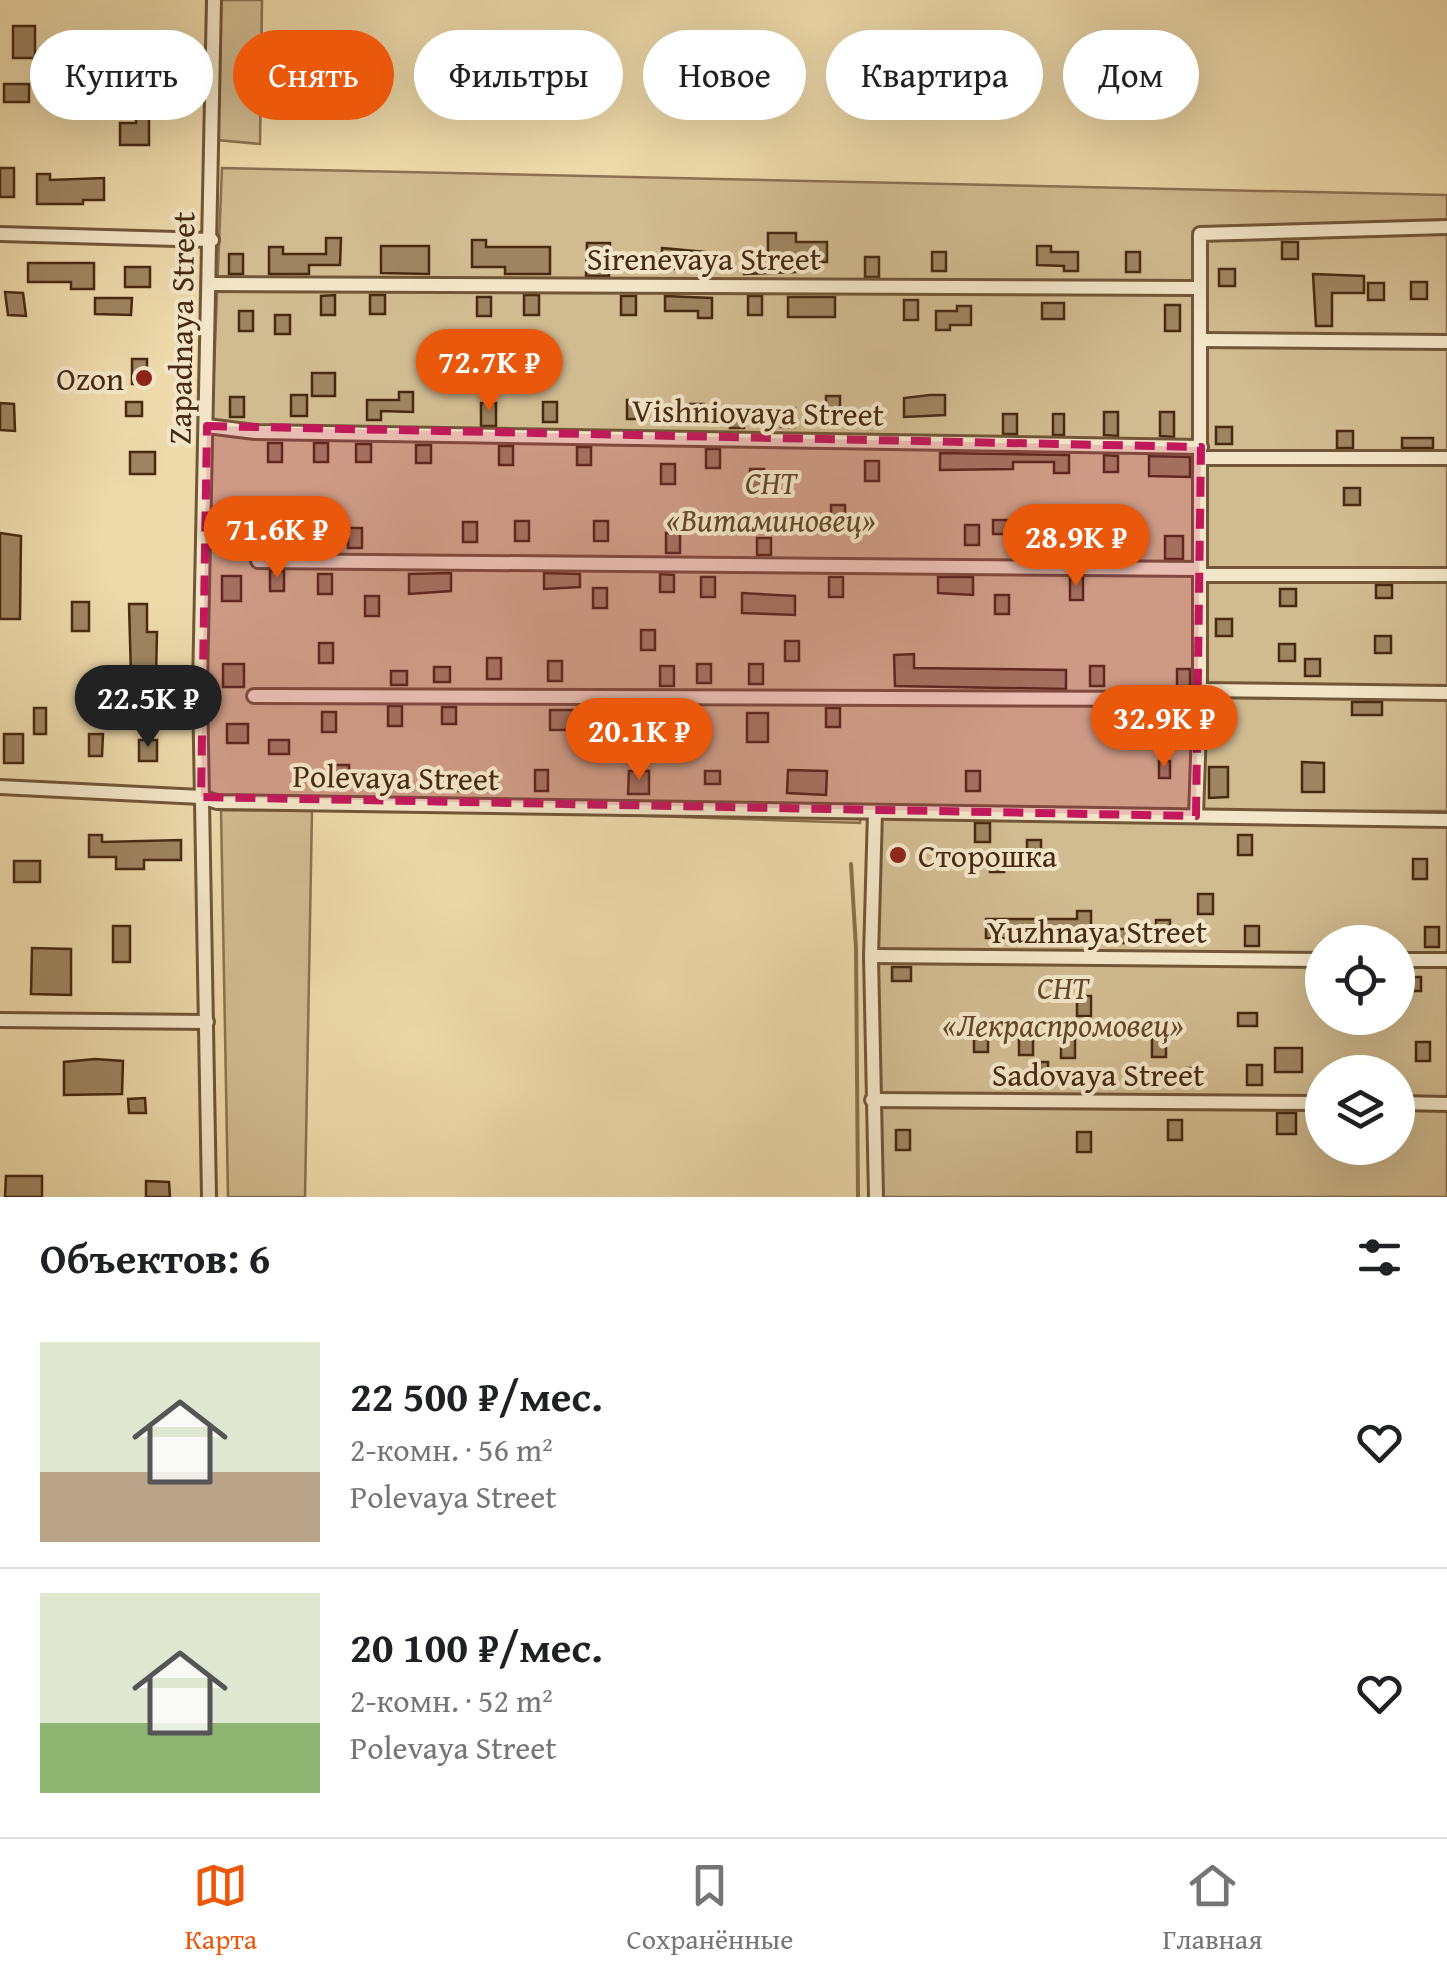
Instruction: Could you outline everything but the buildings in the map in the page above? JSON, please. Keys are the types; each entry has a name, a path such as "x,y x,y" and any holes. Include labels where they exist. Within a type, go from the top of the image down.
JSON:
{"street":[{"name":"Zapadnaya Street","path":"210,1197 200,688 214,0"},
{"path":"1196,816 1200,695 1200,234 1447,228"},
{"path":"0,234 212,240"},
{"name":"Sirenevaya Street","path":"210,284 1198,288"},
{"path":"1202,340 1447,342"},
{"name":"Vishniovaya Street","path":"207,426 255,432 1447,458"},
{"path":"258,561 1447,576"},
{"path":"254,696 1447,693"},
{"name":"Polevaya Street","path":"0,787 237,802 1447,820"},
{"path":"875,812 870,956 876,1197"},
{"name":"Yuzhnaya Street","path":"870,956 1305,960"},
{"path":"1415,960 1447,960"},
{"path":"0,1020 206,1022"},
{"name":"Sadovaya Street","path":"872,1100 1305,1103"},
{"path":"1415,1104 1447,1104"}],"highlighted area":[{"path":"207,426 1201,447 1196,816 201,797"}],"green space":[{"path":"218,0 262,0 262,30 233,30 233,120 260,120 260,144 217,140"},
{"name":"СНТ «Витаминовец»","path":"222,168 1447,195 1447,811 861,809 860,823 206,801 203,645"},
{"path":"221,810 312,811 305,1197 228,1197"},
{"name":"СНТ «Лекраспромовец»","path":"875,812 1447,820 1447,1197 876,1197"}],"waterway":[{"path":"851,864 856,948 858,1197"}],"place":[{"name":"Ozon","path":"144,378"},
{"name":"Сторошка","path":"898,855"}]}
